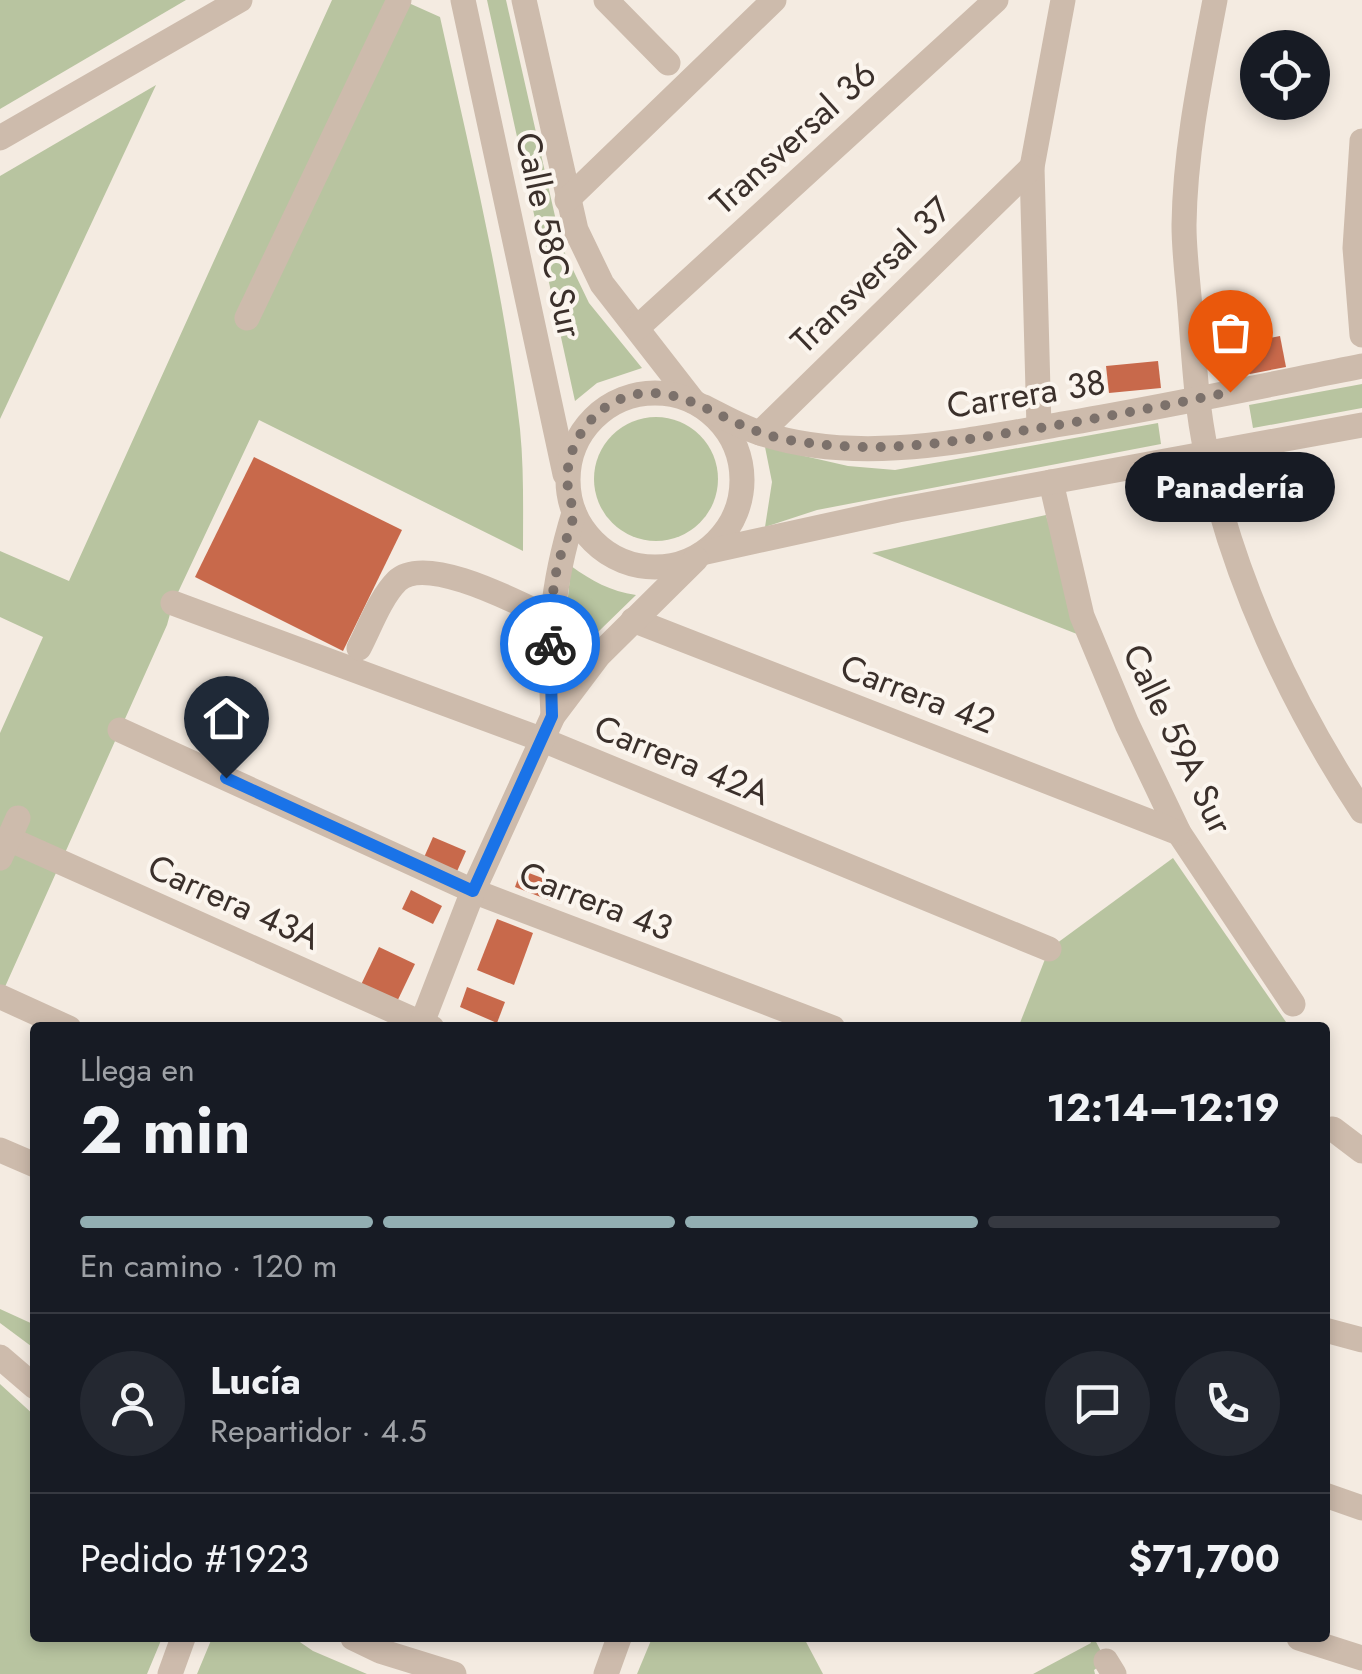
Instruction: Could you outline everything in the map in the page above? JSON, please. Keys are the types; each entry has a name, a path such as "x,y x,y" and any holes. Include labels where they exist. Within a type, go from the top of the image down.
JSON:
{"street":[{"path":"0,138 240,0"},
{"path":"247,318 399,0"},
{"name":"Calle 58C Sur","path":"463,0 567,485"},
{"name":"Calle 58C Sur","path":"524,0 568,200 588,259 637,328 699,404"},
{"path":"606,0 668,63"},
{"path":"568,200 774,0"},
{"name":"Transversal 36","path":"637,328 996,0"},
{"path":"1039,428 1032,167 1062,0"},
{"path":"1215,0 1194,107 1184,226 1197,399 1206,452 1237,558 1265,630 1300,709 1362,811"},
{"path":"1362,140 1355,248 1362,335"},
{"name":"Transversal 37","path":"760,433 1032,167"},
{"name":"Carrera 38","path":"699,404 760,433 815,444 924,446 1362,366"},
{"path":"426,1022 473,891 548,728 598,655 632,620 701,556 726,532 739,507 743,480 738,452 725,427 699,404 668,393 642,393 617,400 596,414 579,435 569,459 567,485 574,514 589,538 612,556 639,567 668,568 701,556 898,510 1362,425"},
{"name":"Calle 59A Sur","path":"1051,482 1082,616 1127,724 1179,833 1293,1004"},
{"path":"548,728 550,618 557,568 574,514"},
{"path":"359,648 388,594 398,581 412,575 464,579 550,618"},
{"name":"Carrera 42A","path":"173,603 548,728 1049,949"},
{"name":"Carrera 42","path":"632,620 1179,833"},
{"name":"Carrera 43","path":"120,730 473,891 817,1022"},
{"name":"Carrera 43A","path":"9,838 416,1022"},
{"path":"1,997 55,1022"},
{"path":"1333,1129 1362,1151"},
{"path":"0,1150 30,1163"},
{"path":"1330,1331 1362,1340"},
{"path":"0,1358 30,1383"},
{"path":"1330,1497 1362,1508"},
{"path":"170,1674 182,1642"},
{"path":"361,1642 454,1674"},
{"path":"606,1674 617,1642"},
{"path":"1311,1642 1362,1658"}],"green space":[{"path":"0,0 186,0 0,109"},
{"path":"332,0 402,0 440,17 505,325 520,429 523,551 259,420 173,603 167,625 0,998 0,733 43,637 0,617 0,551 69,581"},
{"path":"487,0 506,0 562,247 589,303 642,368 597,383 575,401"},
{"path":"156,85 0,419 0,176"},
{"path":"1362,384 1362,408 1253,428 1249,405"},
{"path":"656,417 680,421 700,435 714,455 718,479 714,503 700,523 680,537 656,541 632,537 612,523 598,503 594,479 598,455 612,435 632,421"},
{"path":"1158,423 1161,444 817,510 765,527 772,482 765,447 848,466 895,470"},
{"path":"1046,515 1082,636 872,553"},
{"path":"571,566 602,585 636,595 561,668"},
{"path":"1173,858 1286,1022 1020,1022 1049,949"},
{"path":"0,1309 30,1323 30,1345 0,1323"},
{"path":"0,1384 30,1411 30,1642 160,1642 147,1674 0,1674"},
{"path":"210,1642 300,1642 367,1674 197,1674"},
{"path":"650,1642 806,1642 823,1674 637,1674"},
{"path":"1096,1642 1106,1661 1094,1670 1095,1674 1033,1674"}],"building":[{"path":"1280,336 1286,367 1250,374 1227,361 1225,347"},
{"path":"1158,361 1161,388 1109,393 1106,366"},
{"path":"254,457 402,530 343,651 195,577"},
{"path":"433,837 466,851 455,876 422,862"},
{"path":"521,870 558,884 551,901 515,887"},
{"path":"411,890 442,906 433,924 402,909"},
{"path":"497,919 533,933 514,985 477,970"},
{"path":"379,947 415,964 394,1008 358,991"},
{"path":"467,987 505,1002 497,1022 460,1007"}],"way so far":[{"path":"550,644 557,568 574,514 567,485 569,459 579,435 596,414 617,400 642,393 668,393 694,401 760,433 815,444 871,448 924,446 1230,392"}],"place":[{"name":"Panadería","path":"1230,392"}],"route":[{"path":"226,778 473,891 552,716 550,644"}]}
